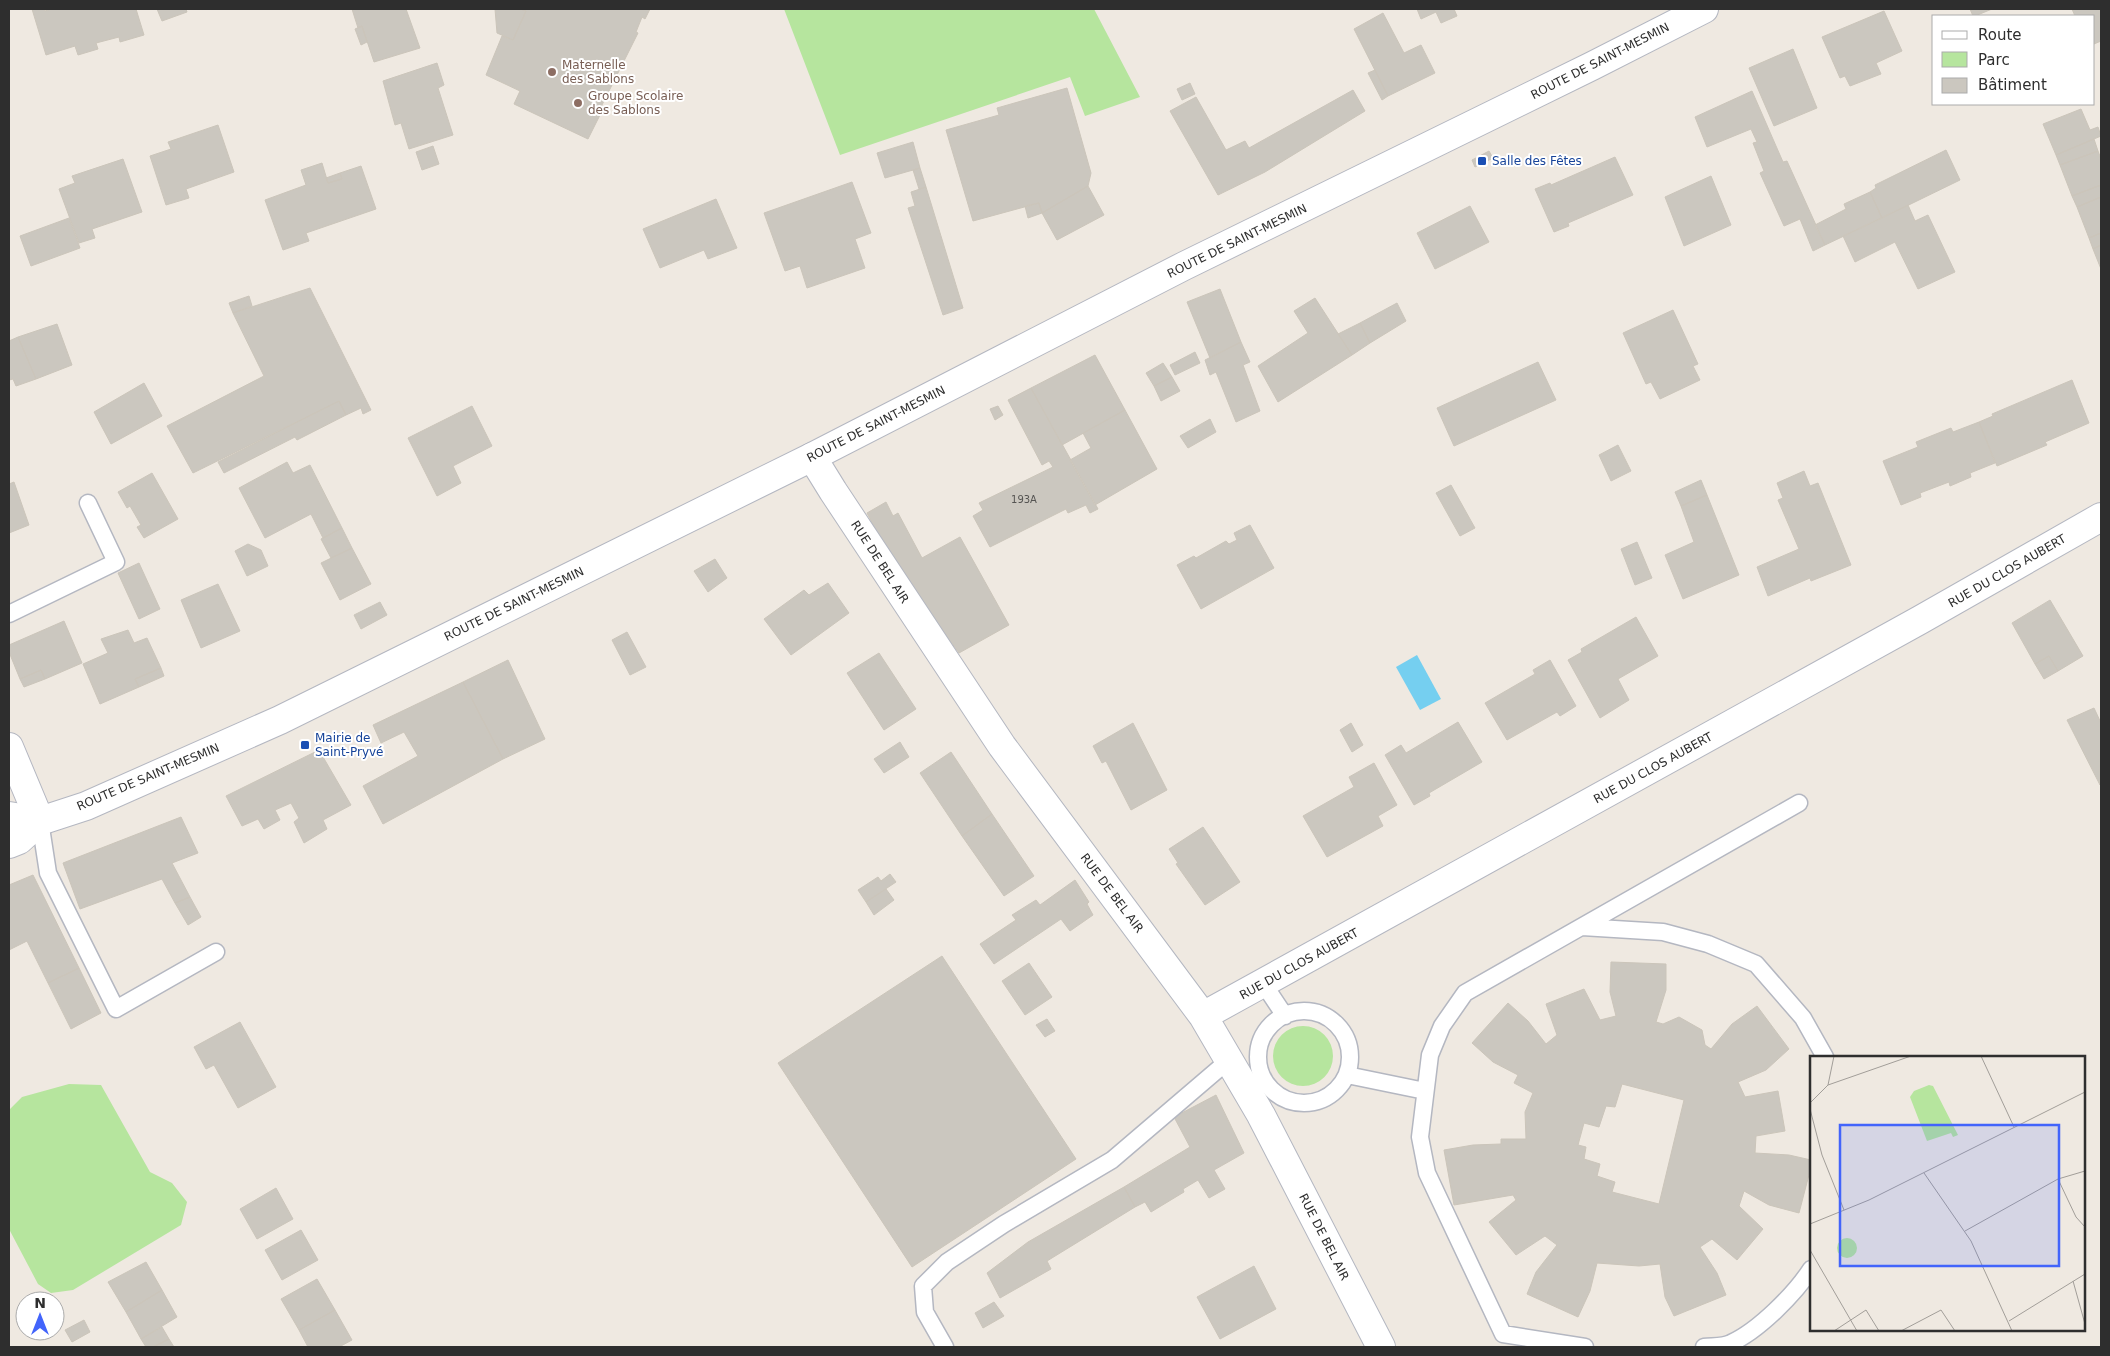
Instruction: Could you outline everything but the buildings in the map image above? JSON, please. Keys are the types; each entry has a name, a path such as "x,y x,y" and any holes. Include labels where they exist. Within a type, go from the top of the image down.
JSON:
{"street":[{"name":"ROUTE DE SAINT-MESMIN","path":"9,844 19,840 40,821 86,806 280,720 812,457 1184,266 1592,66 1670,16 1704,9"},
{"name":"RUE DE BEL AIR","path":"812,457 1002,746 1203,1016 1229,1060 1257,1088 1381,1347"},
{"name":"RUE DU CLOS AUBERT","path":"1203,1016 1920,620 2101,517"},
{"path":"9,747 40,821"},
{"name":"ROUTE DE SAINT-MESMIN","path":"9,816 40,821"}],"lane":[{"path":"9,614 116,562 88,503"},
{"path":"1586,1347 1503,1334 1426,1173 1420,1138 1424,1091 1430,1055 1442,1026 1465,993 1799,803"},
{"path":"40,821 48,873 116,1009 216,952"},
{"path":"1582,927 1663,932 1708,944 1756,964 1803,1018 1824,1056"},
{"path":"1263,983 1285,1016"},
{"path":"1300,1012 1316,1013 1327,1017 1347,1039 1350,1054 1347,1075 1337,1090 1324,1099 1307,1103 1290,1102 1274,1092 1257,1088 1264,1080 1258,1062 1262,1039 1270,1026 1285,1016 1300,1012"},
{"path":"945,1347 925,1312 923,1286 947,1262 1004,1224 1112,1160 1229,1060"},
{"path":"1347,1075 1424,1091"},
{"path":"1704,1347 1730,1344 1764,1320 1800,1286 1810,1271"}],"green space":[{"path":"784,9 1094,9 1140,97 1085,116 1070,77 840,155"},
{"path":"1303,1026 1320,1031 1328,1039 1333,1056 1328,1073 1320,1081 1303,1086 1286,1081 1278,1073 1273,1056 1278,1039 1286,1031"},
{"path":"69,1084 101,1085 150,1172 172,1183 187,1202 181,1225 73,1290 48,1291 38,1284 9,1229 9,1110 22,1097"}],"water":[{"path":"1417,655 1441,699 1420,710 1396,667"}],"place":[{"name":"Maternelle des Sablons","path":"552,72"},
{"name":"Groupe Scolaire des Sablons","path":"578,103"},
{"name":"Salle des Fêtes","path":"1482,161"},
{"name":"Mairie de Saint-Pryvé","path":"305,745"}]}
